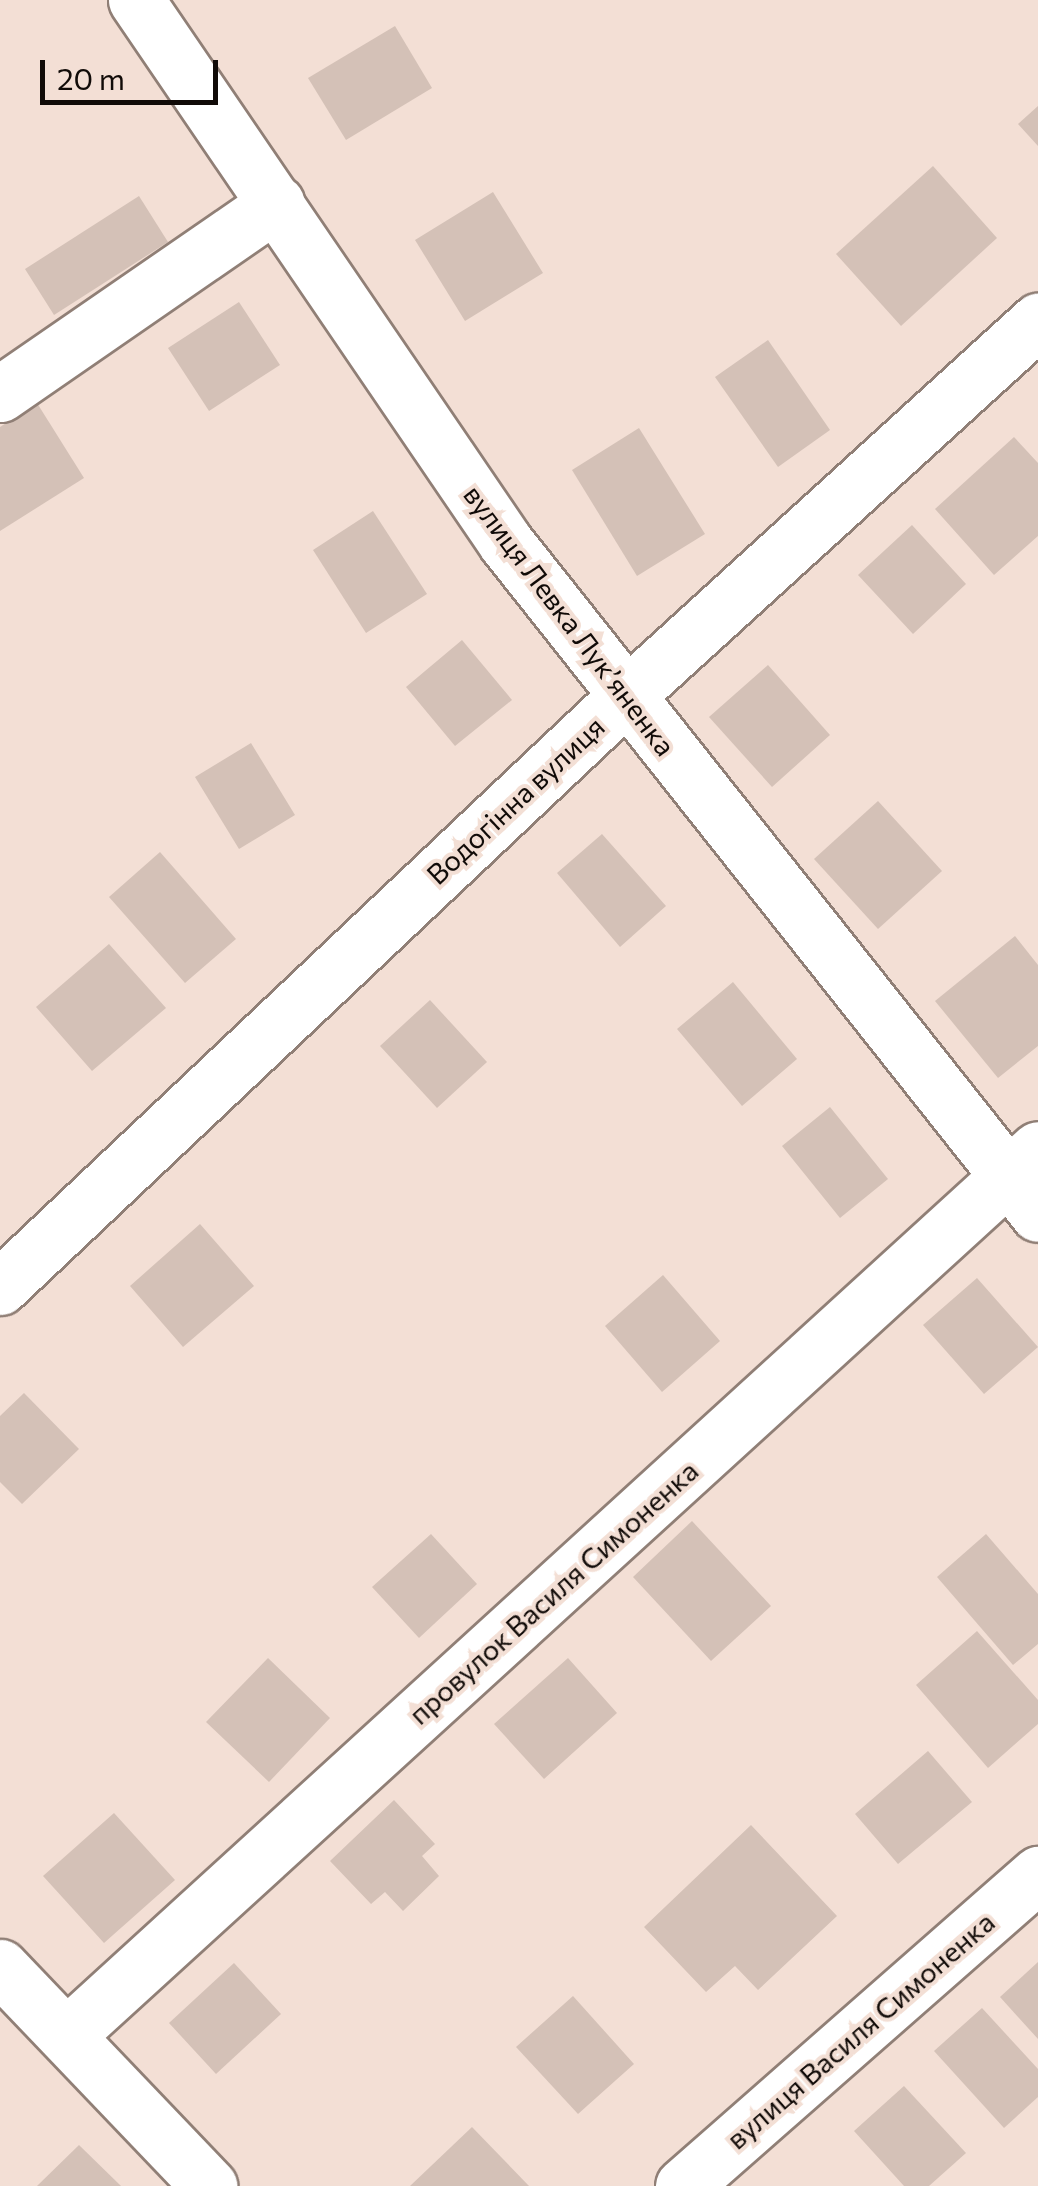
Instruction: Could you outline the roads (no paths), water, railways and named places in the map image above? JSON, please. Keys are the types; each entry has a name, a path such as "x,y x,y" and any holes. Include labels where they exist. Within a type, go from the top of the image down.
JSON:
{"street":[{"name":"вулиця Левка Лукʼяненка","path":"149,4 277,203 506,542 624,696 1028,1180"},
{"path":"0,394 277,203"},
{"name":"Водогінна вулиця","path":"0,1287 624,696 1038,322"},
{"name":"провулок Василя Симоненка","path":"67,2035 1028,1180"},
{"name":"вулиця Василя Симоненка","path":"683,2186 1038,1874"},
{"path":"0,1967 208,2186"}]}
